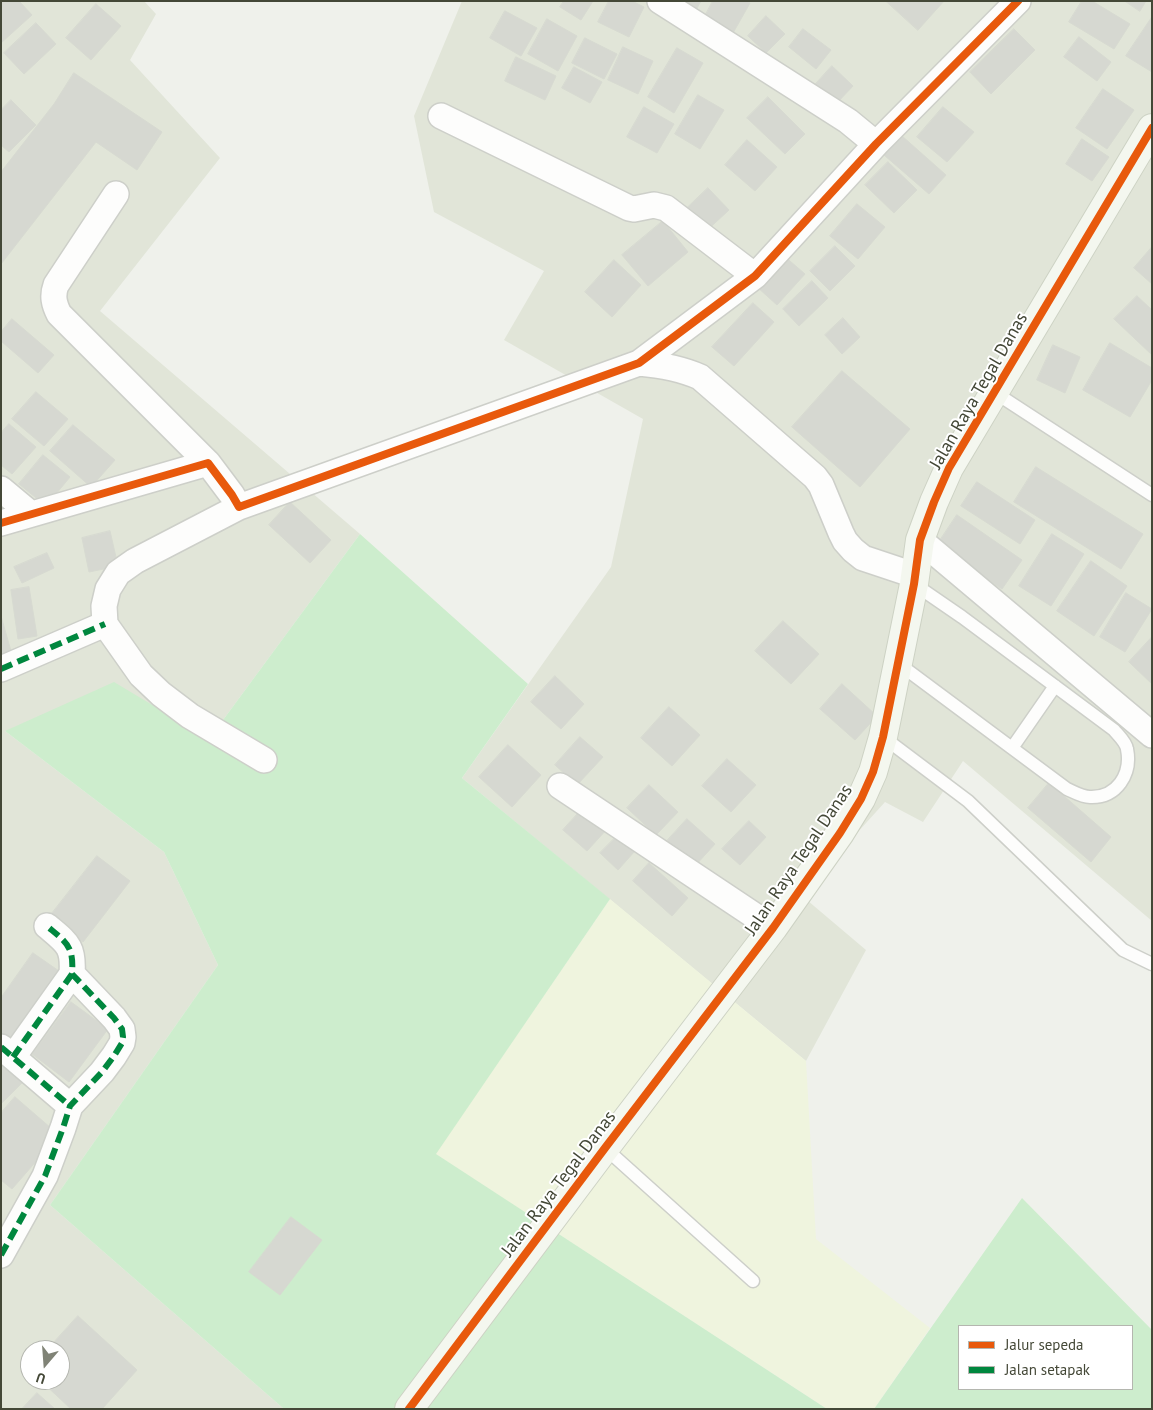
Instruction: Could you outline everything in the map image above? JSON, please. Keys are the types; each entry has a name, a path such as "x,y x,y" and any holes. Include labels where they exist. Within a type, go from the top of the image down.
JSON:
{"street":[{"path":"660,1 863,134"},
{"path":"639,363 746,270 863,134 1018,1"},
{"path":"441,116 629,208 634,209 654,205 666,208 746,270"},
{"name":"Jalan Raya Tegal Danas","path":"409,1409 773,928 840,833 861,799 873,772 883,737 920,540 934,502 949,468 1152,128"},
{"path":"116,194 56,285 53,293 56,307 59,314 225,486"},
{"path":"1,523 31,514 225,486 639,363 684,370 700,377 816,477 845,541 853,550 863,558 914,580"},
{"path":"225,486 118,573 108,590 104,606 105,624 141,674 161,694 190,716 264,760"},
{"path":"1,489 31,514"},
{"path":"920,540 1152,735"},
{"path":"1,669 105,624"},
{"path":"560,786 773,928"},
{"path":"47,926 66,942 71,951 72,974 7,1052 70,1106"},
{"path":"1,1255 45,1176 70,1106 90,1086 122,1043 122,1030 114,1018 72,974"}],"lane":[{"path":"994,392 1152,495"},
{"path":"898,664 1067,790 1089,797 1106,794 1122,782 1128,767 1127,747 1114,730 914,580"},
{"path":"1012,748 1055,686"},
{"path":"883,737 968,801 1123,950 1152,964"},
{"path":"605,1148 752,1281"}],"shaded area":[{"path":"1,1 144,1 156,14 130,60 220,158 100,311 360,534 209,739 5,731 164,852 218,965 50,1205 284,1409 1,1409"},
{"path":"462,1 1152,1 1152,921 963,761 923,822 885,802 801,895 866,950 806,1061 462,778 611,567 643,419 504,340 544,271 434,212 414,116"},
{"path":"610,899 806,1061 816,1239 930,1328 874,1409 827,1409 435,1154"}],"green space":[{"path":"360,534 528,684 462,778 610,899 436,1154 827,1409 284,1409 50,1205 218,965 164,852 5,731 114,682 209,739"},
{"path":"1022,1198 1152,1330 1152,1409 874,1409"}],"building":[{"path":"1,1 19,1 32,15 1,43"},
{"path":"564,1 593,1 581,20 560,7"},
{"path":"609,1 632,1 644,7 629,37 598,22"},
{"path":"672,1 701,1 693,15"},
{"path":"713,1 746,1 750,3 733,33 704,18"},
{"path":"886,1 944,1 918,30"},
{"path":"1082,1 1092,1 1130,24 1114,49 1069,22"},
{"path":"1125,1 1146,1 1140,11"},
{"path":"96,4 121,26 91,60 66,38"},
{"path":"505,11 537,28 521,56 490,38"},
{"path":"766,16 785,34 766,53 748,36"},
{"path":"1152,17 1152,72 1126,56"},
{"path":"547,19 577,36 558,71 528,54"},
{"path":"36,23 56,44 24,74 4,53"},
{"path":"803,29 831,50 816,69 789,47"},
{"path":"1014,29 1035,50 991,94 970,72"},
{"path":"1079,37 1111,62 1097,81 1064,57"},
{"path":"585,38 617,54 604,79 572,63"},
{"path":"623,47 653,61 638,94 608,80"},
{"path":"677,48 703,63 674,113 648,97"},
{"path":"516,57 556,76 545,100 505,81"},
{"path":"832,66 853,86 834,106 813,87"},
{"path":"574,67 602,82 590,103 562,88"},
{"path":"74,73 162,132 137,170 96,142 1,264 1,172 54,104"},
{"path":"1103,89 1134,110 1107,149 1076,128"},
{"path":"698,95 724,110 700,149 675,134"},
{"path":"768,97 805,134 785,154 747,118"},
{"path":"11,100 36,125 9,152 1,145 1,110"},
{"path":"644,107 674,124 657,153 627,137"},
{"path":"943,107 974,132 947,162 917,137"},
{"path":"902,136 946,175 929,194 884,155"},
{"path":"1082,139 1109,157 1092,181 1066,164"},
{"path":"747,140 777,167 755,191 725,165"},
{"path":"888,162 917,190 894,213 865,185"},
{"path":"708,188 729,210 703,234 683,212"},
{"path":"857,204 885,227 858,259 830,236"},
{"path":"663,221 688,252 648,286 622,255"},
{"path":"835,246 855,266 830,291 810,271"},
{"path":"1152,247 1152,284 1134,268"},
{"path":"783,255 805,274 777,305 756,286"},
{"path":"614,260 641,285 612,317 585,292"},
{"path":"812,281 828,298 799,326 783,309"},
{"path":"1137,296 1152,310 1151,354 1114,319"},
{"path":"753,303 774,322 734,366 712,347"},
{"path":"843,318 860,337 842,354 825,335"},
{"path":"12,319 54,355 38,373 1,341 1,332"},
{"path":"1110,343 1152,368 1152,380 1130,417 1083,390"},
{"path":"1053,345 1080,357 1065,393 1037,380"},
{"path":"842,371 910,429 860,487 792,427"},
{"path":"36,392 68,419 44,446 12,419"},
{"path":"9,424 36,447 12,474 1,465 1,433"},
{"path":"73,425 115,460 91,487 50,451"},
{"path":"43,455 70,477 46,506 19,484"},
{"path":"1036,467 1143,534 1121,569 1014,502"},
{"path":"977,482 1035,520 1020,544 961,506"},
{"path":"290,502 331,540 310,563 269,525"},
{"path":"957,515 1022,560 1002,589 937,545"},
{"path":"110,531 118,566 89,572 82,538"},
{"path":"1052,534 1084,554 1051,606 1019,586"},
{"path":"47,553 54,568 22,583 14,567"},
{"path":"1091,561 1127,586 1094,636 1057,611"},
{"path":"29,587 37,636 18,639 11,590"},
{"path":"1126,593 1152,609 1125,652 1100,637"},
{"path":"1,616 11,651 1,654"},
{"path":"783,621 819,654 791,684 755,651"},
{"path":"1152,637 1152,684 1129,662"},
{"path":"555,676 584,704 561,729 531,702"},
{"path":"842,684 877,716 855,740 820,709"},
{"path":"669,707 700,735 672,766 641,738"},
{"path":"580,737 603,757 577,785 555,765"},
{"path":"508,745 541,775 512,807 479,777"},
{"path":"727,759 756,785 731,812 702,786"},
{"path":"1049,783 1111,837 1091,862 1028,808"},
{"path":"649,785 678,812 656,835 627,808"},
{"path":"583,808 607,829 587,851 563,830"},
{"path":"687,819 715,844 694,867 666,842"},
{"path":"749,821 766,837 740,865 722,849"},
{"path":"617,836 634,852 618,870 600,853"},
{"path":"97,856 130,881 83,942 50,916"},
{"path":"649,863 688,898 672,916 633,881"},
{"path":"33,953 59,971 11,1039 1,1032 1,998"},
{"path":"71,1002 108,1029 69,1082 32,1054"},
{"path":"1,1062 22,1083 1,1104"},
{"path":"15,1097 59,1135 12,1189 1,1180 1,1113"},
{"path":"291,1217 322,1240 280,1295 249,1272"},
{"path":"78,1316 137,1370 102,1409 71,1409 51,1390 70,1390 70,1340 56,1340"},
{"path":"37,1393 55,1409 22,1409"}],"marked path":[{"path":"1,669 105,624"},
{"path":"1,1255 45,1176 70,1106 102,1072 122,1043 123,1037 122,1029 114,1018 72,974 72,957 68,946 47,926"},
{"path":"13,1057 72,974"},
{"path":"1,1047 70,1106"}],"cycle path":[{"path":"1,523 208,463 239,507 639,363 755,276 876,144 1018,1"},
{"path":"409,1409 773,928 840,833 861,799 873,772 883,737 914,584 920,540 934,502 949,468 1152,128"}]}
